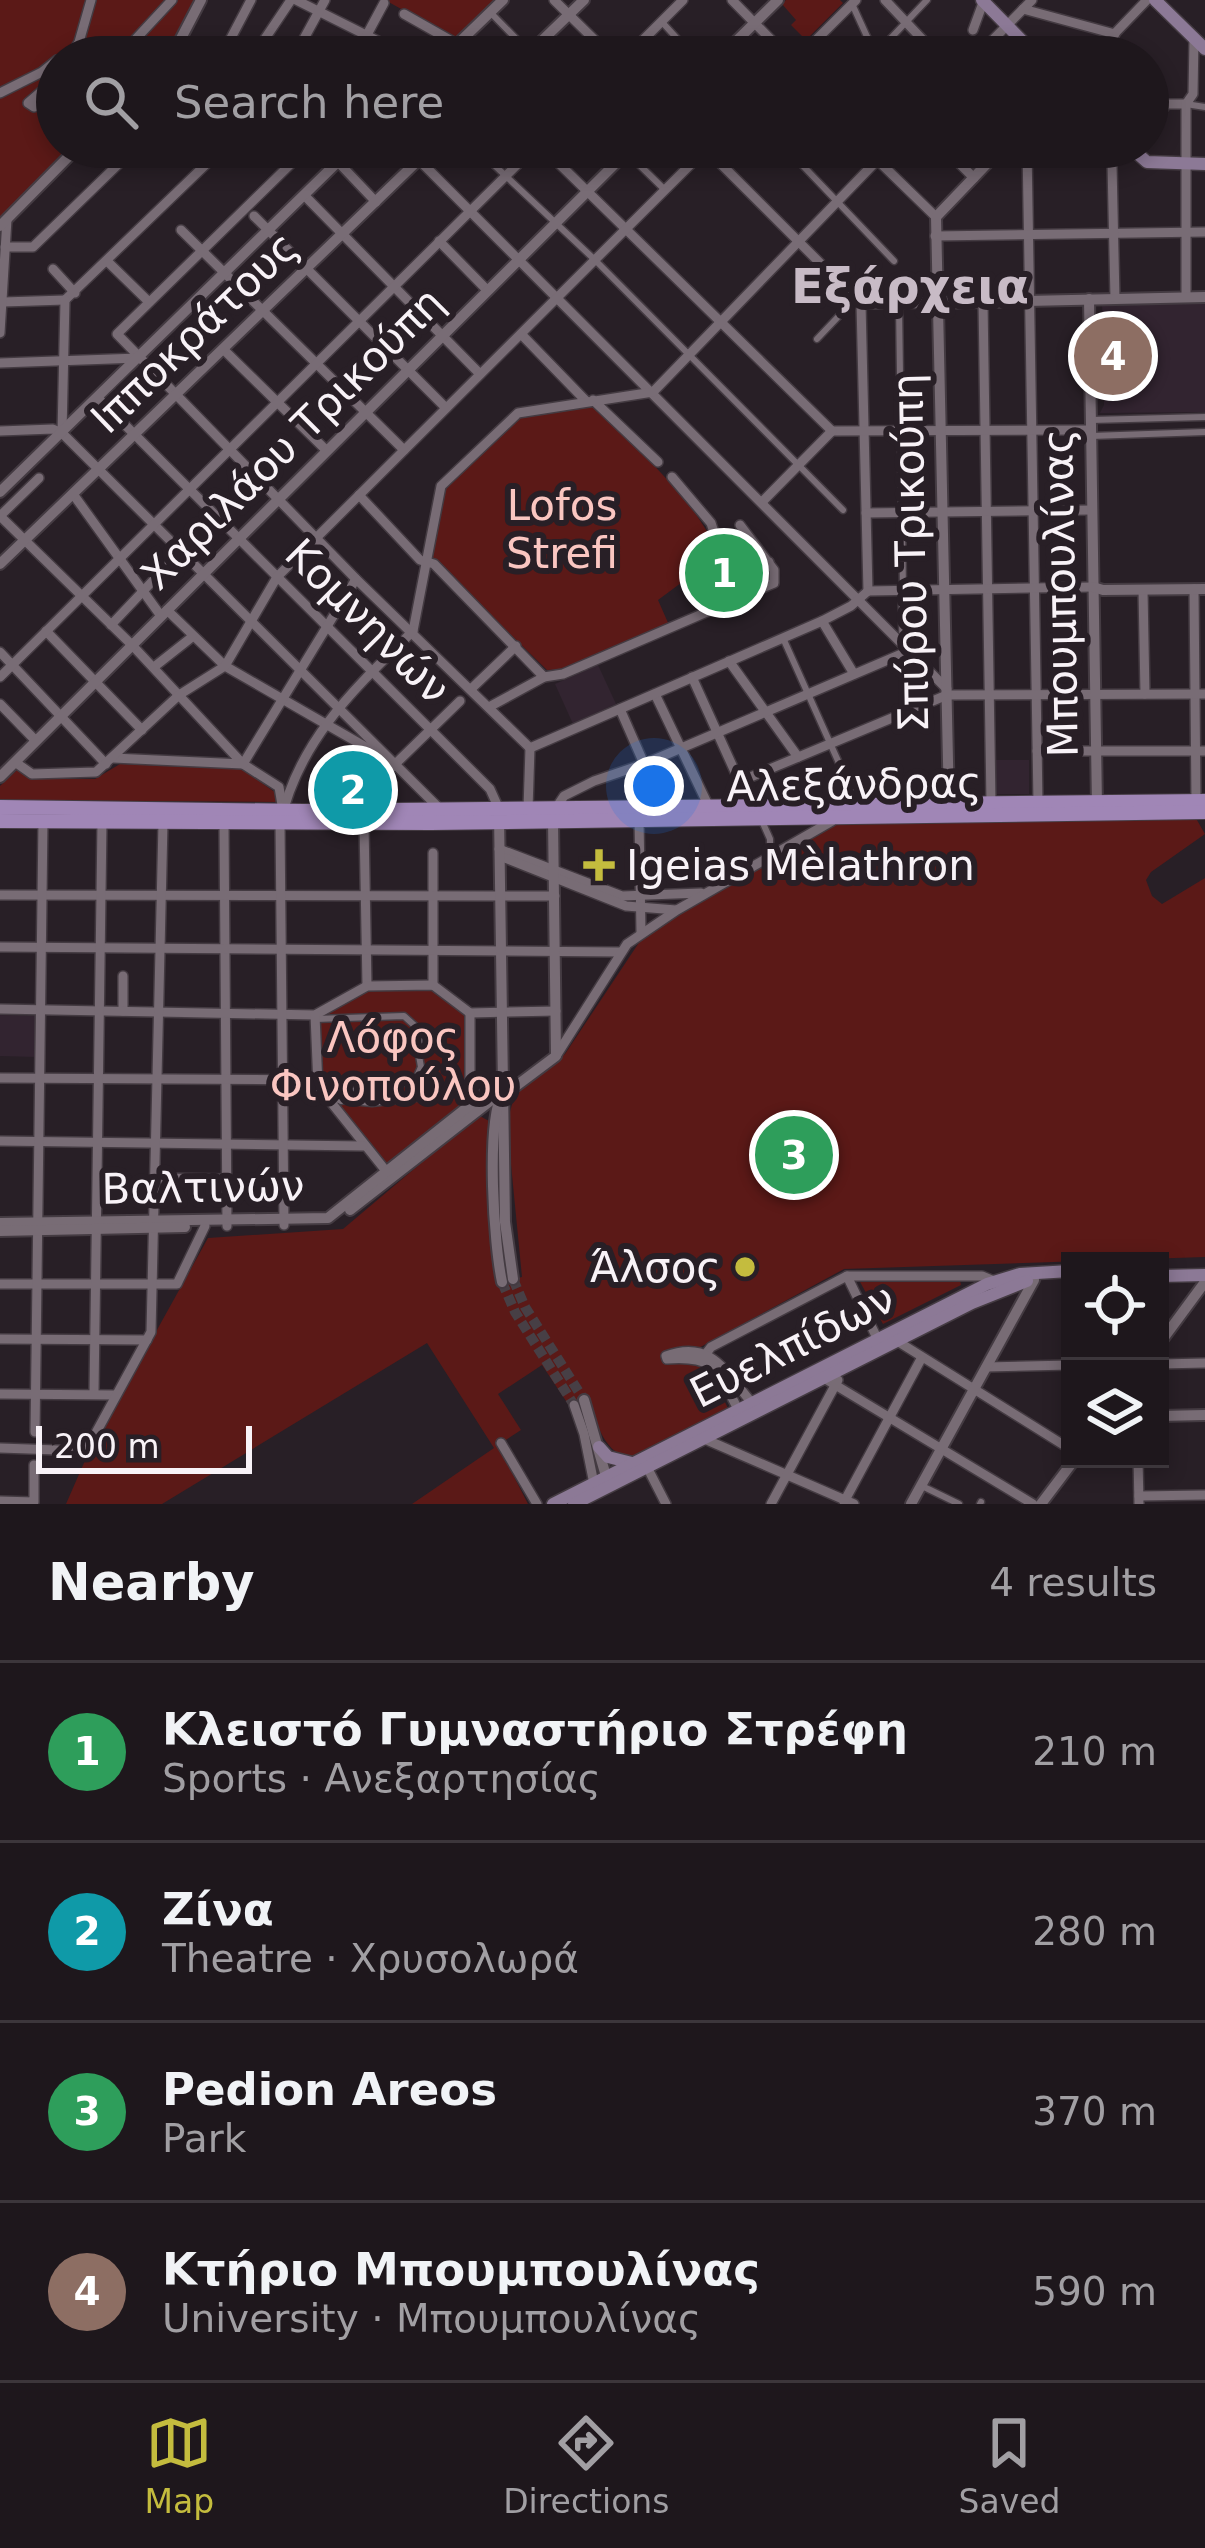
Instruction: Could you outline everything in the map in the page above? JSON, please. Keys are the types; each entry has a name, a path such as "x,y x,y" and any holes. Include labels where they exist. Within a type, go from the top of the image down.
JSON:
{"main road":[{"path":"983,0 1017,36"},
{"path":"1151,0 1200,40"},
{"path":"1169,163 1205,164"},
{"name":"Αλεξάνδρας","path":"0,808 364,824 663,807 838,817 991,803 1096,807"},
{"name":"Αλεξάνδρας","path":"0,820 224,824 347,811 478,810 499,816 545,812 639,820 726,819 755,812 857,805 1203,807"},
{"name":"Ευελπίδων","path":"744,1410 896,1340 994,1281 1046,1271 1061,1274"},
{"path":"1169,1273 1205,1275"},
{"name":"Ευελπίδων","path":"553,1504 640,1466 877,1337 969,1298 1061,1276"},
{"path":"599,1447 608,1457 640,1466"},
{"name":"Ευελπίδων","path":"574,1504 599,1487"}],"street":[{"path":"81,36 92,0"},
{"path":"139,36 172,0"},
{"path":"182,36 201,0"},
{"path":"232,36 251,0"},
{"path":"267,36 293,0 321,5 368,35 384,4"},
{"path":"467,36 502,0"},
{"path":"554,0 590,36"},
{"path":"549,36 584,0"},
{"path":"646,36 683,0"},
{"path":"732,0 768,36"},
{"path":"740,36 778,0"},
{"path":"885,0 920,36"},
{"path":"893,36 928,0"},
{"path":"973,30 983,0"},
{"path":"997,36 1032,0"},
{"path":"1023,9 1114,34 1151,0"},
{"path":"819,36 851,2 866,36"},
{"path":"305,36 321,5"},
{"path":"490,12 512,36"},
{"path":"404,14 431,36"},
{"path":"661,21 675,36"},
{"path":"1186,298 1186,104 1193,94 1200,40"},
{"path":"0,93 36,75"},
{"path":"1169,104 1205,107"},
{"path":"0,333 4,222 57,168"},
{"path":"5,247 33,247 114,168"},
{"path":"3,302 70,297 202,168"},
{"path":"286,168 117,334 356,579 530,748 555,874 556,1056"},
{"path":"0,493 332,168"},
{"path":"344,168 376,202"},
{"name":"Ιπποκράτους","path":"0,564 411,168"},
{"path":"427,168 864,595 947,692"},
{"path":"496,168 595,260 843,510"},
{"path":"0,677 515,168"},
{"path":"561,168 832,431 1205,432"},
{"name":"Χαριλάου Τρικούπη","path":"0,777 609,168"},
{"path":"645,168 665,190"},
{"path":"15,762 32,774 94,773 179,695 224,666 277,578 686,168"},
{"path":"725,168 858,302 1205,297"},
{"path":"806,168 894,261"},
{"path":"284,1222 284,787 339,704 413,631 441,487 518,413 653,392 871,168"},
{"path":"885,168 936,217 983,168"},
{"path":"964,168 974,178"},
{"path":"1027,168 1038,802"},
{"path":"1112,168 1115,299"},
{"path":"304,195 480,374"},
{"path":"254,216 446,408"},
{"name":"Σπύρου Τρικούπη","path":"936,217 949,809"},
{"path":"181,230 404,450"},
{"path":"935,236 1205,232"},
{"path":"439,241 487,290"},
{"path":"107,261 149,302"},
{"path":"52,269 70,297 62,433"},
{"name":"Μπουμπουλίνας","path":"1089,299 1096,807"},
{"path":"818,338 858,302"},
{"path":"858,302 866,433 864,595"},
{"path":"983,302 991,803"},
{"path":"899,304 907,647"},
{"path":"521,334 658,462"},
{"path":"223,349 327,451"},
{"path":"0,363 139,358"},
{"name":"Κομνηνών","path":"98,398 490,790 499,816"},
{"path":"1091,429 1205,417"},
{"path":"0,431 52,429 62,433 442,810"},
{"path":"763,501 832,431"},
{"path":"28,466 40,479 0,516 132,645 243,764 284,787"},
{"path":"672,477 712,523 721,554 769,562"},
{"path":"53,492 69,498 143,591 224,666 395,764"},
{"path":"358,495 544,676"},
{"path":"866,513 1092,510"},
{"path":"489,706 544,676 558,676 774,583 777,577 769,562 740,525"},
{"path":"111,625 182,550"},
{"path":"243,764 356,579"},
{"path":"530,748 822,621 864,595 944,589 1199,589 1203,807"},
{"path":"1144,590 1145,694"},
{"path":"822,621 854,674"},
{"path":"46,632 142,730"},
{"path":"154,668 192,637"},
{"path":"783,638 857,805"},
{"path":"471,689 516,646"},
{"path":"545,812 573,790 766,712 907,647"},
{"path":"0,652 110,761 243,764"},
{"path":"729,661 798,758"},
{"path":"692,677 770,839 770,856"},
{"path":"741,781 947,692 1200,694"},
{"path":"655,694 709,807"},
{"path":"347,811 460,701"},
{"path":"0,704 36,741"},
{"path":"620,709 663,807"},
{"path":"1037,751 1200,751"},
{"path":"478,810 489,803 490,790"},
{"path":"499,816 508,1281 496,1222 494,1120 503,1085"},
{"path":"556,1056 619,952 641,932 838,817"},
{"path":"639,820 641,932"},
{"path":"35,1432 43,821"},
{"path":"94,1393 102,822"},
{"path":"0,1448 86,1451 149,1336 156,1224 163,823"},
{"path":"224,824 227,1223"},
{"path":"364,824 367,986"},
{"path":"500,852 640,902 677,910"},
{"path":"433,853 433,985"},
{"path":"640,902 706,892"},
{"path":"0,895 555,896"},
{"path":"0,947 619,952"},
{"path":"123,976 123,1011"},
{"path":"315,1017 367,986 433,985 470,1012 556,1011"},
{"path":"0,1009 404,1016 425,1035 418,1050 421,1067 415,1081 345,1092 341,1101"},
{"path":"470,1012 470,1088 494,1120"},
{"path":"315,1017 316,1080 389,1174"},
{"path":"396,1042 418,1050"},
{"name":"Βαλτινών","path":"0,1227 331,1224 480,1101 503,1085 531,1076 556,1056"},
{"path":"0,1078 316,1080"},
{"path":"480,1101 503,1085"},
{"path":"326,1098 372,1103 458,1094"},
{"path":"0,1142 363,1146"},
{"path":"157,1178 226,1179"},
{"name":"Βαλτινών","path":"156,1224 227,1223"},
{"path":"0,1284 178,1284 205,1226"},
{"path":"911,1504 1034,1280 1046,1271"},
{"path":"1169,1329 1205,1275"},
{"path":"744,1410 718,1360 704,1356 832,1281 847,1276 982,1276 994,1281"},
{"path":"847,1276 877,1337"},
{"path":"0,1339 149,1336"},
{"path":"896,1340 1061,1443"},
{"path":"696,1437 847,1503 921,1359"},
{"path":"1169,1364 1205,1363"},
{"path":"771,1504 846,1365"},
{"path":"986,1366 1061,1365"},
{"path":"822,1377 1037,1504 1067,1468"},
{"path":"0,1394 115,1395"},
{"path":"579,1403 599,1447 599,1487"},
{"path":"579,1403 599,1487"},
{"path":"1169,1416 1205,1415"},
{"path":"501,1443 537,1504"},
{"path":"0,1501 34,1502 34,1465"},
{"path":"640,1466 666,1504"},
{"path":"1138,1468 1139,1500 1205,1495"},
{"path":"922,1486 958,1504"}],"shaded area":[{"path":"1205,299 1205,412 1100,413 1104,405 1102,301"},
{"path":"598,665 616,704 573,724 555,684"},
{"path":"995,760 1029,760 1029,794 996,794"},
{"path":"0,1015 37,1016 36,1057 0,1056"}],"green space":[{"path":"0,0 196,0 175,36 36,36 36,168 52,168 0,219"},
{"path":"385,0 497,0 461,36 450,36"},
{"path":"786,0 843,3 810,36 802,36 791,25 796,20 782,4"},
{"name":"Lofos Strefi","path":"595,402 688,502 714,542 708,563 658,600 669,625 568,669 547,670 430,556 443,488 517,418"},
{"path":"120,764 242,769 276,793 276,802 0,800 0,786 17,770 32,779 95,779"},
{"path":"1194,815 1205,834 1146,880 1152,896 1162,904 1205,878 1205,1257 1169,1258 1169,1252 1061,1252 1061,1262 844,1269 695,1350 692,1363 710,1376 729,1410 629,1458 606,1442 587,1398 570,1407 542,1365 498,1394 521,1430 498,1445 528,1504 412,1504 494,1448 427,1343 162,1504 66,1504 87,1456 208,1238 343,1229 478,1115 489,1121 492,1248 498,1282 522,1277 509,1144 515,1094 565,1054 646,932 839,819"},
{"name":"Λόφος Φινοπούλου","path":"432,986 468,1017 471,1101 388,1167 322,1090 318,1016 367,988"},
{"path":"859,1280 960,1280 961,1285 883,1324"}],"tunnel":[{"path":"513,1279 525,1307 584,1400"},
{"path":"502,1282 515,1312 574,1405"}],"place":[{"name":"Κτήριο Μπουμπουλίνας","path":"1113,356"},
{"name":"Κλειστό Γυμναστήριο Στρέφη","path":"724,573"},
{"name":"Ζίνα","path":"353,790"},
{"name":"Igeias Mèlathron","path":"599,865"},
{"name":"Pedion Areos","path":"794,1155"},
{"name":"Άλσος","path":"745,1267"}],"district":[{"name":"Εξάρχεια","path":"910,286"}]}
